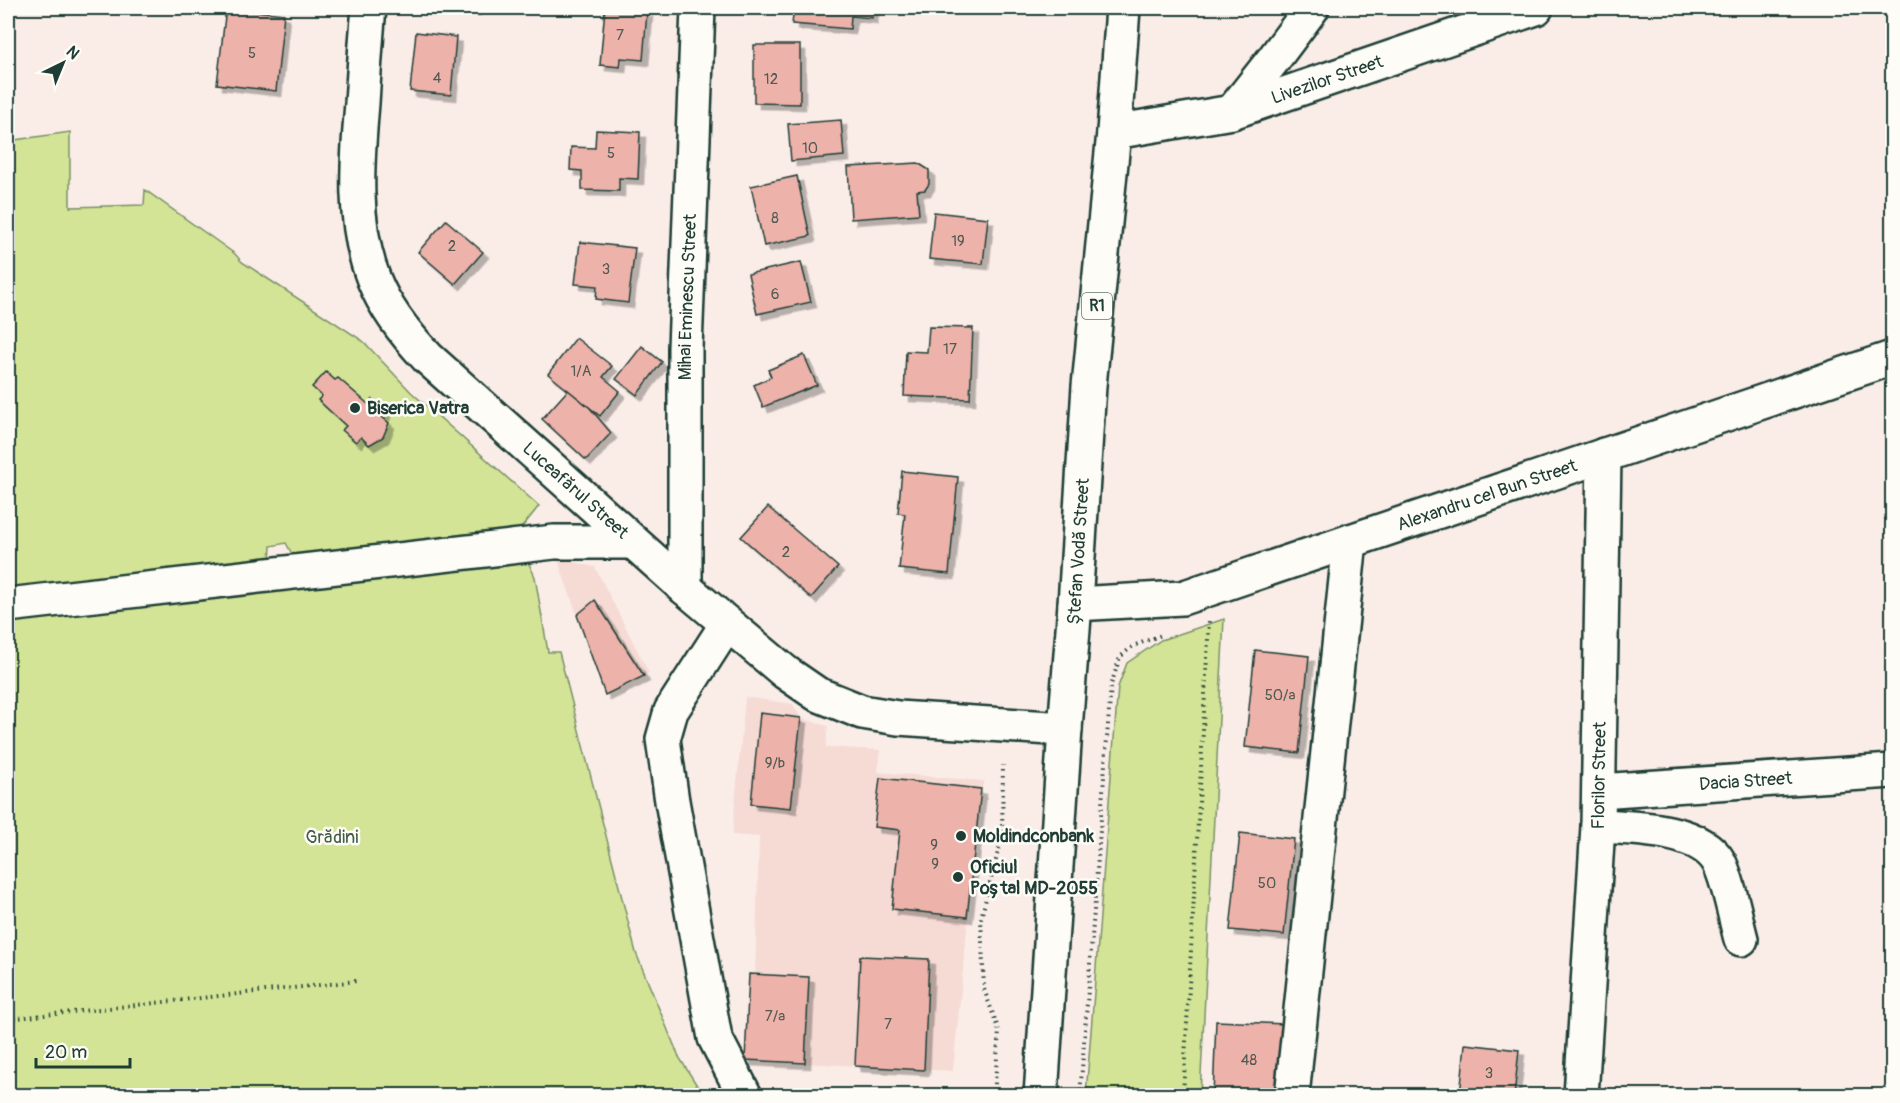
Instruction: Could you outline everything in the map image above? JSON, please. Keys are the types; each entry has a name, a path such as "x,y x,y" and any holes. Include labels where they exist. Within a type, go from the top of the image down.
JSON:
{"main road":[{"name":"Luceafărul Street","path":"369,8 359,145 358,205 363,242 374,281 391,312 401,328 428,358 685,588 785,672 817,694 862,712 898,718 1065,729"},
{"name":"Mihai Eminescu Street","path":"685,588 685,348 698,8"},
{"name":"Ștefan Vodă Street","path":"1041,1095 1089,386 1114,132 1123,8"},
{"path":"1232,112 1312,8"},
{"name":"Livezilor Street","path":"1114,132 1232,112 1536,8"},
{"name":"Alexandru cel Bun Street","path":"1075,604 1182,598 1893,358"},
{"name":"Florilor Street","path":"1581,1095 1598,826 1604,455"},
{"path":"1292,1095 1350,541"},
{"path":"8,605 554,542 633,542"},
{"path":"728,624 671,711 663,739 666,767 715,1038 746,1095"},
{"name":"Dacia Street","path":"1599,791 1893,771"},
{"path":"1598,826 1644,828 1689,839 1706,848 1719,862 1741,939"}],"path":[{"path":"1183,1095 1209,617 1198,621"},
{"path":"1080,1095 1111,685 1120,657 1133,646 1165,633"},
{"path":"994,1095 999,1030 984,989 981,918 1002,836 1003,765"},
{"path":"8,1019 357,981"}],"shaded area":[{"path":"557,558 595,567 649,673 605,695"},
{"path":"745,697 793,704 801,718 828,726 826,747 881,750 878,772 985,781 981,789 953,1071 745,1060 749,974 755,974 759,837 732,835"}],"green space":[{"name":"Grădini","path":"70,132 70,207 144,205 145,190 235,254 242,262 363,341 411,392 539,506 519,531 293,556 286,543 271,546 270,562 526,557 535,577 548,652 559,652 636,953 679,1057 703,1095 8,1095 8,141"},
{"path":"1224,619 1200,1095 1086,1095 1118,687 1127,663 1161,640"}],"building":[{"path":"226,8 284,14 276,91 217,84"},
{"path":"422,8 475,8 475,10"},
{"path":"605,8 647,12 643,60 621,58 620,67 600,65"},
{"path":"794,8 873,8 872,18 851,16 850,29 792,24"},
{"path":"416,32 456,37 451,95 410,91"},
{"path":"754,45 800,45 800,104 754,103"},
{"path":"841,120 844,156 791,161 788,124"},
{"path":"596,130 640,132 638,179 619,178 619,191 582,190 582,171 570,170 571,147 595,148"},
{"path":"918,163 929,170 929,184 925,190 917,191 919,214 851,219 848,167"},
{"path":"797,176 810,236 764,246 751,186"},
{"path":"934,212 988,218 983,264 929,259"},
{"path":"446,220 483,252 455,284 418,252"},
{"path":"580,242 635,248 628,303 596,299 597,286 575,284"},
{"path":"801,262 811,302 757,314 748,274"},
{"path":"929,327 973,328 970,399 904,396 906,351 927,352"},
{"path":"576,338 612,366 603,377 620,391 600,416 548,374"},
{"path":"642,346 662,362 637,395 616,379"},
{"path":"804,355 817,385 763,407 754,385 771,377 768,370"},
{"name":"Biserica Vatra","path":"326,372 335,380 338,378 368,404 372,399 386,412 382,417 389,423 383,437 369,445 361,437 356,442 342,430 346,426 318,400 322,396 312,387"},
{"path":"568,390 590,408 611,433 586,460 542,419"},
{"path":"902,471 958,477 949,574 899,569 905,514 898,513"},
{"path":"768,507 838,567 811,598 741,537"},
{"path":"595,600 644,676 605,695 577,615"},
{"path":"1255,650 1309,656 1299,753 1245,747"},
{"path":"760,713 801,718 791,808 751,804"},
{"path":"880,778 981,789 967,917 892,909 900,830 874,827"},
{"path":"1240,833 1294,839 1284,935 1230,930"},
{"path":"860,956 929,959 924,1070 855,1066"},
{"path":"749,974 809,977 805,1063 745,1060"},
{"path":"1216,1021 1285,1024 1282,1096 1213,1096"},
{"path":"1465,1044 1519,1050 1514,1096 1460,1096"}],"place":[{"name":"Biserica Vatra","path":"355,408"},
{"name":"Moldindconbank","path":"961,836"},
{"name":"Oficiul Poștal MD-2055","path":"958,877"}]}
